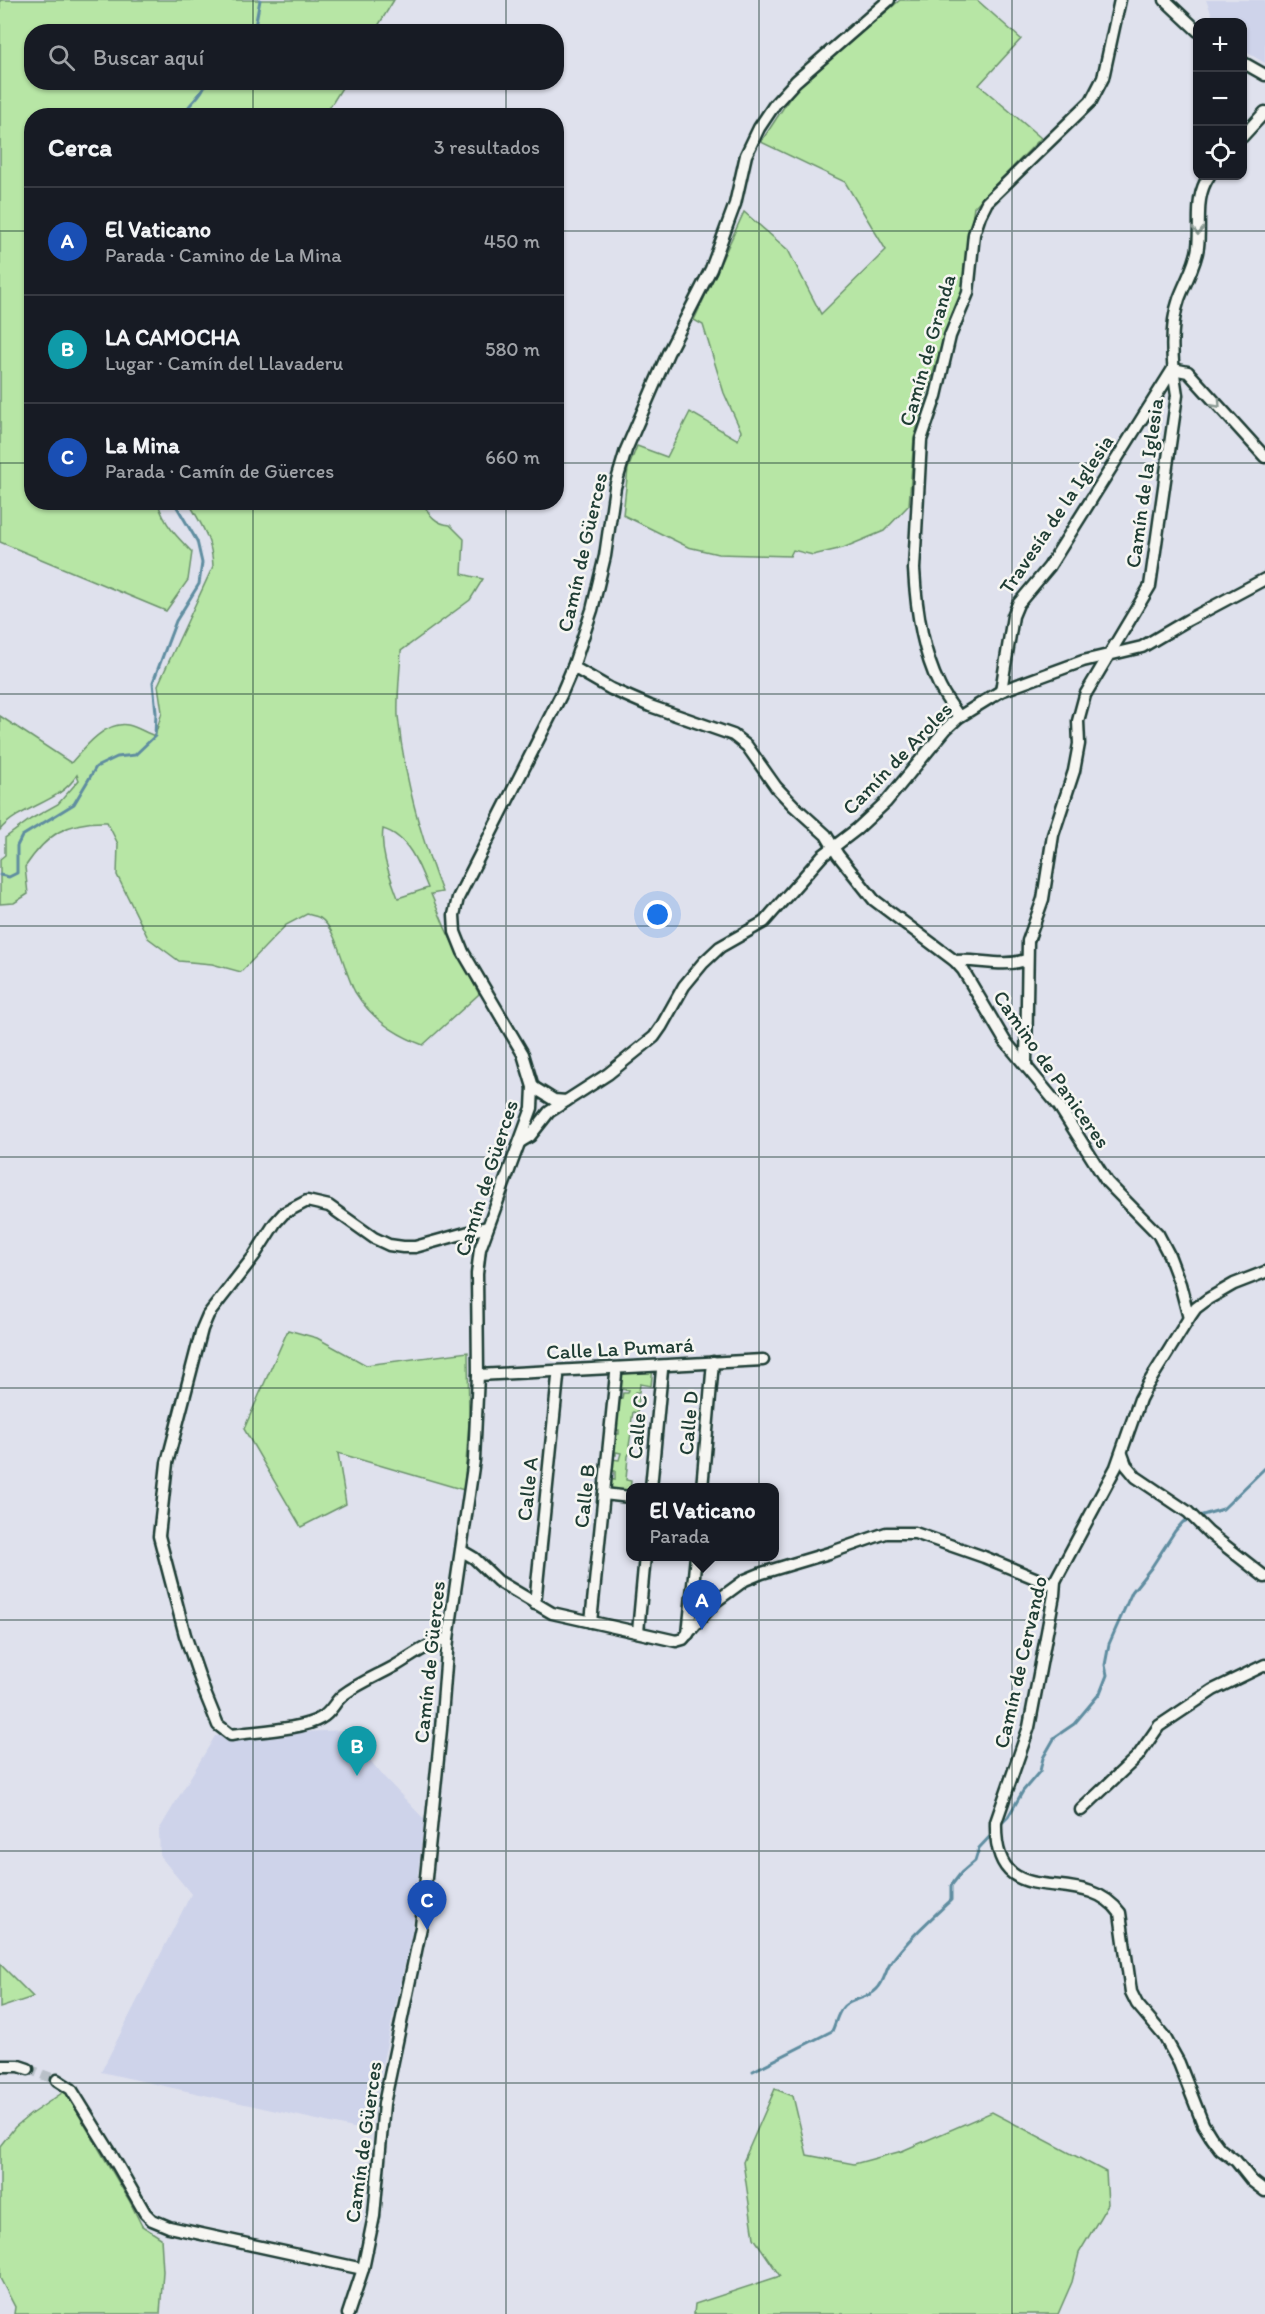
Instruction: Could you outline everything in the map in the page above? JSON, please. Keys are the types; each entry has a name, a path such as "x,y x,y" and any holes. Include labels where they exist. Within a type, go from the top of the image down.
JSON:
{"street":[{"name":"Camín de Güerces","path":"348,2314 363,2269 374,2216 384,2104 422,1927 448,1639 474,1460 478,1375 477,1274 480,1249 532,1108 533,1087 523,1054 463,952 455,932 454,915 458,898 468,875 561,695 573,667 592,610 605,556 615,487 626,450 668,353 711,269 735,204 746,155 759,128 796,81 889,0"},
{"name":"Camín de Granda","path":"959,717 939,685 925,646 915,590 914,569 921,441 936,396 950,336 968,293 974,234 980,216 987,202 1091,101 1103,78 1120,0"},
{"path":"1165,0 1193,27"},
{"path":"1247,65 1265,75"},
{"path":"1247,132 1265,112"},
{"name":"Camín de la Iglesia","path":"1026,1064 1026,960 1031,928 1044,899 1053,835 1074,771 1079,744 1078,721 1085,695 1150,586 1177,395 1173,369 1175,317 1198,248 1198,200 1206,180"},
{"path":"1173,369 1188,372 1265,457"},
{"name":"Travesía de la Iglesia","path":"1001,691 1013,616 1018,604 1049,567 1173,369"},
{"name":"Camín de Aroles","path":"520,1142 530,1136 549,1112 608,1074 654,1037 662,1027 684,986 704,963 720,947 764,922 833,847 857,829 886,802 946,729 959,717 1001,691 1083,661 1142,647 1265,579"},
{"name":"Camino de Paniceres","path":"573,667 650,706 733,735 747,746 776,787 826,835 874,900 955,961 963,970 1005,1041 1059,1106 1107,1182 1158,1234 1176,1275 1189,1318"},
{"path":"955,961 1010,965 1026,960"},
{"path":"533,1087 554,1100 566,1101"},
{"path":"448,1639 435,1642 394,1667 359,1684 339,1699 334,1708 324,1717 311,1723 231,1735 218,1725 205,1694 185,1635 159,1536 167,1463 202,1329 215,1305 284,1213 307,1201 320,1203 329,1206 374,1238 403,1248 415,1247 487,1227"},
{"path":"1265,1272 1234,1284 1196,1308 1140,1399 1122,1454 1126,1465 1137,1477 1188,1512 1199,1524 1265,1577"},
{"name":"Calle La Pumará","path":"478,1375 763,1360"},
{"name":"Calle D","path":"702,1483 713,1362"},
{"name":"Calle C","path":"651,1483 662,1370"},
{"name":"Calle B","path":"591,1622 616,1374"},
{"name":"Calle A","path":"535,1604 558,1377"},
{"name":"Camín de Cervando","path":"1122,1454 1055,1581 1029,1727 996,1822 1000,1860 1006,1869 1018,1877 1038,1885 1093,1892 1114,1906 1120,1913 1126,1950 1127,1978 1134,1998 1164,2036 1179,2063 1210,2137 1220,2149 1236,2161 1252,2181 1265,2191"},
{"path":"604,1494 626,1497"},
{"path":"462,1551 474,1557 498,1581 552,1613 676,1641 683,1639 715,1602 745,1580 762,1572 829,1554 886,1533 915,1533 984,1557 1042,1581 1049,1583 1055,1581"},
{"path":"638,1632 645,1561"},
{"path":"688,1634 696,1561"},
{"path":"1081,1810 1138,1756 1159,1726 1213,1690 1265,1665"},
{"path":"0,2066 28,2068"},
{"path":"57,2080 71,2089 145,2213 152,2220 169,2227 363,2269"}],"shaded area":[{"path":"1206,0 1265,0 1265,63 1247,52 1247,18 1213,18"},
{"path":"345,1730 383,1776 424,1819 412,1933 367,2131 101,2072 191,1894 160,1856 159,1830 215,1736"}],"green space":[{"path":"0,0 394,0 379,24 24,24 24,90 341,90 329,108 24,108 24,510 161,510 167,524 192,552 188,580 166,611 0,542"},
{"path":"900,0 977,0 1021,39 979,85 1041,138 974,207 962,292 944,336 914,438 909,505 884,531 843,548 813,555 793,550 790,556 718,554 688,547 623,515 628,469 637,446 667,457 690,412 738,440 741,431 724,393 703,325 694,320 744,212 788,250 821,314 886,250 845,182 761,142 795,90"},
{"path":"193,510 427,510 441,523 450,525 464,539 462,574 483,579 470,600 401,651 398,716 404,762 420,828 442,892 431,894 446,930 479,994 423,1045 403,1036 376,1018 361,1001 351,984 331,931 320,918 307,914 286,925 241,972 212,964 179,961 148,938 117,875 118,844 107,822 93,822 69,827 50,838 25,867 28,894 14,903 0,904 0,859 5,855 5,838 31,819 58,804 79,780 77,775 61,792 18,815 0,830 0,716 71,763 96,737 111,727 128,725 155,736 162,712 158,685 213,566 208,540","holes":["383,829 399,838 412,852 428,888 398,898 386,864"]},
{"path":"288,1330 317,1338 366,1365 468,1352 469,1422 464,1490 338,1453 346,1504 301,1527 244,1429"},
{"path":"653,1367 651,1386 640,1384 639,1392 635,1392 634,1397 639,1397 637,1413 633,1412 631,1425 636,1426 635,1434 631,1433 629,1446 634,1447 633,1454 628,1456 626,1480 631,1481 626,1483 626,1491 609,1489 610,1479 615,1480 615,1471 611,1471 612,1459 619,1460 621,1453 616,1452 616,1455 612,1455 614,1434 619,1434 619,1430 614,1430 617,1397 622,1398 623,1393 628,1393 629,1390 618,1389 621,1369"},
{"path":"0,1964 33,1997 0,2008"},
{"path":"775,2089 793,2096 807,2155 854,2164 902,2151 992,2112 1106,2172 1108,2204 1079,2253 1072,2282 1058,2314 694,2314 695,2304 780,2276 754,2238 743,2162"},
{"path":"65,2091 142,2226 161,2238 163,2271 160,2314 14,2314 15,2307 0,2278 0,2146 15,2127"}],"waterway":[{"path":"256,24 260,0"},
{"path":"187,108 202,90"},
{"path":"0,875 9,877 17,873 17,846 22,836 74,804 96,767 117,757 135,755 155,736 156,713 153,682 176,621 199,584 202,563 197,541 179,510"},
{"path":"1196,1517 1223,1509 1265,1468"},
{"path":"1000,1825 1040,1771 1043,1758 1055,1737 1074,1724 1100,1693 1107,1675 1105,1665 1109,1644 1132,1592 1175,1531 1183,1522 1190,1519"},
{"path":"753,2071 832,2031 844,2006 877,1989 890,1964 899,1953 920,1929 951,1900 951,1886 975,1861 979,1848 994,1832"}],"tunnel":[{"path":"28,2069 57,2080"}],"place":[{"name":"El Vaticano","path":"702,1630"},
{"name":"LA CAMOCHA","path":"357,1776"},
{"name":"La Mina","path":"427,1930"}]}
